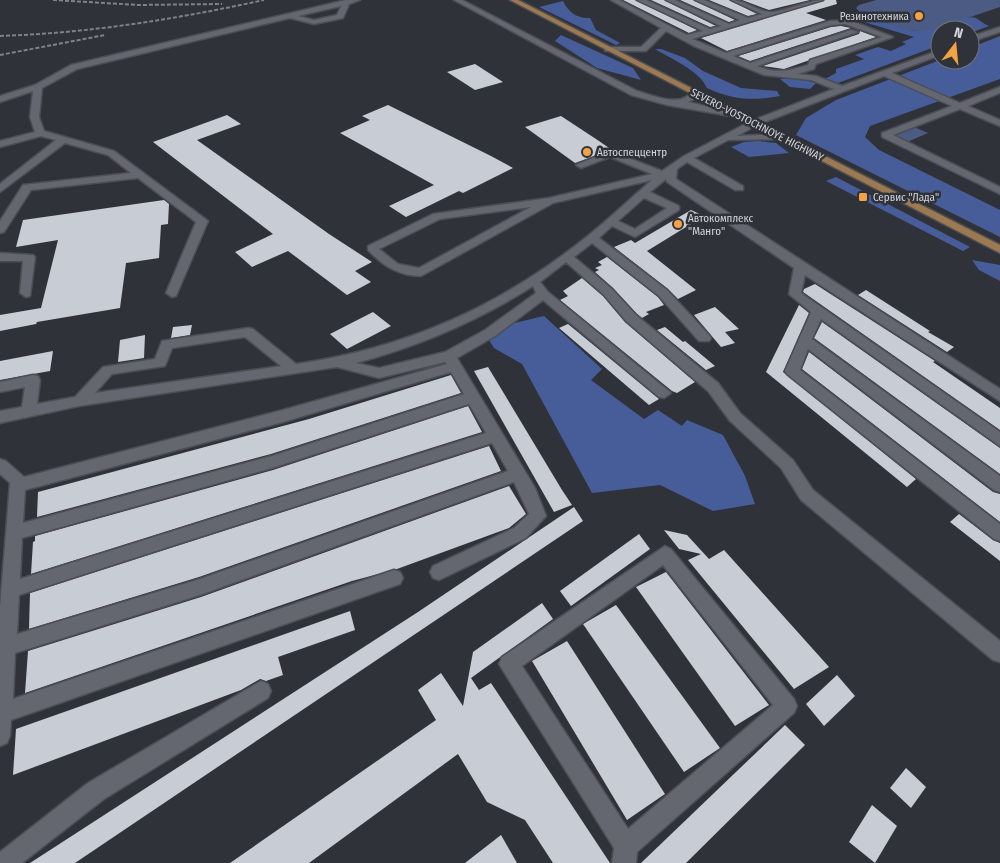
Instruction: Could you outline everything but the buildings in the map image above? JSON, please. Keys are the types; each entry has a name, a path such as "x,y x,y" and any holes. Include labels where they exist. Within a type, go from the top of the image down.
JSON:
{"main road":[{"name":"SEVERO-VOSTOCHNOYE HIGHWAY","path":"513,0 1000,250"}],"street":[{"path":"0,99 38,87 74,67 357,0"},
{"path":"457,0 634,93 667,102 736,114"},
{"path":"614,0 686,38 748,66 767,73 813,78 840,89"},
{"path":"640,0 709,32"},
{"path":"669,0 728,26"},
{"path":"698,0 746,20"},
{"path":"734,0 768,14"},
{"path":"686,38 790,8 806,1 820,0"},
{"path":"289,16 314,22 340,16 346,2"},
{"path":"777,3 790,8"},
{"path":"724,56 830,23 846,22 889,37 813,62 811,67 813,78"},
{"path":"639,64 643,49 666,27"},
{"path":"980,36 1000,29"},
{"path":"748,66 854,32"},
{"path":"608,49 643,49"},
{"path":"0,417 79,401 336,363 398,347 454,324 534,280 592,238 668,171 687,158 754,123 930,56"},
{"path":"783,75 811,67"},
{"path":"884,73 1000,122"},
{"path":"38,87 35,113 36,127 41,133 111,154 202,221 172,293"},
{"path":"1000,90 885,135 1000,191"},
{"path":"667,102 684,101 697,94"},
{"path":"0,144 41,133"},
{"path":"723,140 751,136 781,137"},
{"path":"0,190 63,140"},
{"path":"581,165 610,154 668,171 672,180 708,206 1000,396"},
{"path":"687,158 739,188"},
{"path":"549,201 421,272 406,273 383,260 372,248 437,216 549,201 668,171"},
{"path":"0,230 27,187 140,175"},
{"path":"610,221 635,234 675,208 643,193"},
{"path":"592,238 663,293 704,338"},
{"path":"0,257 29,257 26,293"},
{"path":"567,257 608,292 631,318 713,387 735,417 787,464 807,494 1000,653"},
{"path":"802,266 795,294 1000,440"},
{"path":"534,280 542,294 664,392"},
{"path":"18,485 283,416 452,361 542,294"},
{"path":"818,310 792,371 1000,534"},
{"path":"79,401 108,370 160,363 167,344 248,332 293,369"},
{"path":"805,340 1000,485"},
{"path":"336,363 379,373 452,361"},
{"path":"439,572 520,533 538,516 518,474 452,361"},
{"path":"0,387 33,380 29,411"},
{"path":"15,533 272,462 473,397"},
{"path":"10,590 496,436"},
{"path":"0,465 18,481 0,736"},
{"path":"6,646 135,608 330,543 518,474"},
{"path":"666,554 788,706 625,854 509,664 666,554"},
{"path":"2,713 394,578"},
{"path":"4,863 96,791 262,691"}],"shaded area":[{"name":"Резинотехника","path":"876,0 1000,0 1000,7 962,20 930,20 929,31 900,29 880,24 871,20 856,8 859,5"},
{"path":"563,1 574,14 590,18 596,30 620,43 616,45 539,7"},
{"path":"847,13 909,30 930,30 930,49 838,83 825,79 836,73 836,69 864,59 855,55 878,47 891,51 906,44 902,42 914,37 854,19"},
{"path":"971,17 979,20 957,20"},
{"path":"980,21 983,23 989,26 980,29"},
{"path":"561,35 633,68 641,80 597,68 555,41"},
{"path":"1000,36 1000,79 870,126 865,137 879,150 1000,210 1000,237 796,135 806,118 836,100 930,64 930,70 980,70 980,44"},
{"path":"655,49 661,49 685,58 703,71 741,88 777,91 780,96 760,99 743,98 716,92 707,88 691,70"},
{"path":"793,77 816,83 810,89 790,87 780,79"},
{"path":"914,127 928,133 905,143 894,137 894,135"},
{"path":"744,142 776,143 789,153 749,157 731,147"},
{"path":"836,177 970,247 963,251 826,181"},
{"path":"972,260 1000,265 1000,281 979,270"},
{"path":"544,316 602,369 591,380 644,419 658,410 682,426 687,420 723,435 745,476 755,504 713,511 660,485 592,493 522,364 494,348 489,340 510,324"}],"railway":[{"path":"53,0 138,5 222,4"},
{"path":"0,36 67,32 133,24 264,0"},
{"path":"0,55 105,35"}],"place":[{"name":"Резинотехника","path":"919,16"},
{"name":"Автоспеццентр","path":"587,152"},
{"name":"Сервис \"Лада\"","path":"863,197"},
{"name":"Автокомплекс \"Манго\"","path":"678,224"}]}
